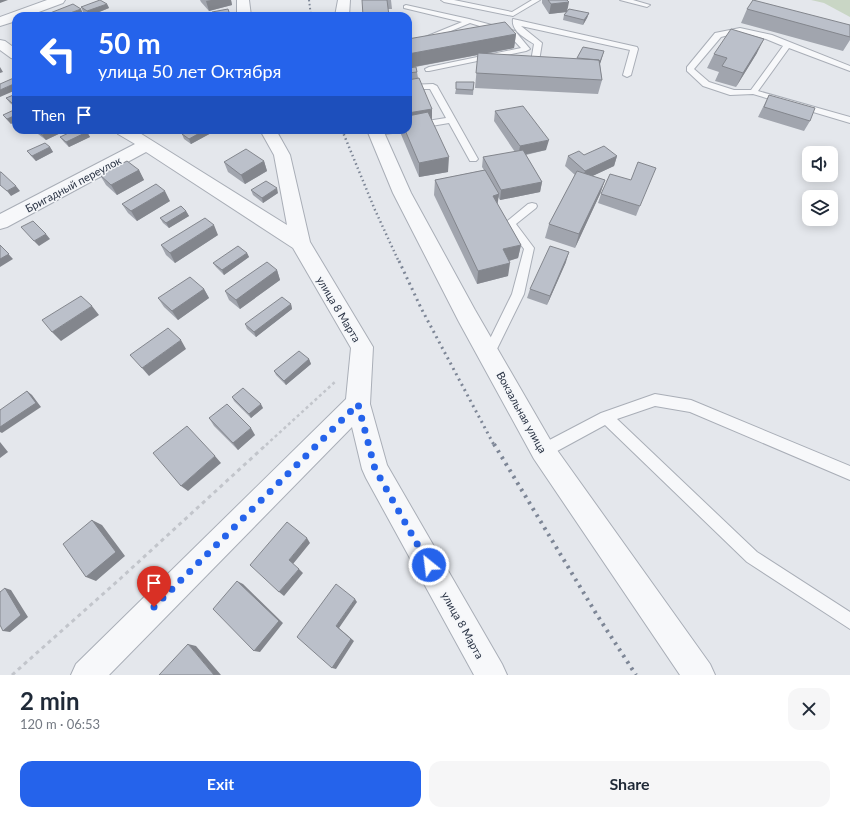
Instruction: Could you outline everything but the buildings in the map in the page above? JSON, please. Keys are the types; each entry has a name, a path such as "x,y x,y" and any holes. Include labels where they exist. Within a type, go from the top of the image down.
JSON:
{"street":[{"path":"27,12 59,0"},
{"path":"243,0 244,12"},
{"path":"342,12 344,0"},
{"path":"0,22 12,18"},
{"path":"0,44 12,52"},
{"name":"улица 8 Марта","path":"130,134 300,243 362,347 358,404 375,469 491,675"},
{"path":"270,134 282,155 300,243"},
{"name":"Вокзальная улица","path":"382,134 402,193 467,316 543,451 699,675"},
{"name":"Бригадный переулок","path":"0,222 146,145"},
{"path":"86,675 358,404"}],"lane":[{"path":"444,0 513,14 537,0"},
{"path":"623,0 647,5"},
{"path":"406,7 469,21 512,33 526,49 429,69"},
{"path":"412,45 469,21 481,8"},
{"path":"513,14 518,29 538,43 534,67"},
{"path":"516,23 634,49 627,75"},
{"path":"850,69 787,46 769,37 740,30 718,35 690,69 706,84 733,92 753,92 850,120"},
{"path":"753,92 787,46"},
{"path":"412,87 433,86 473,159"},
{"path":"412,126 451,120"},
{"path":"489,353 518,294 529,248 510,223 532,206"},
{"path":"543,451 606,417 655,400 692,406 850,473"},
{"path":"606,417 752,558 850,621"}],"path":[{"path":"12,675 336,382 361,362"}],"green space":[{"path":"811,0 850,0 850,17 824,3"}],"railway":[{"path":"309,0 310,12"},
{"path":"344,134 375,210 399,262"},
{"path":"399,261 421,308 494,445"},
{"path":"494,444 597,615 636,675"}],"route":[{"path":"154,607 358,404 375,469 429,565"}]}
